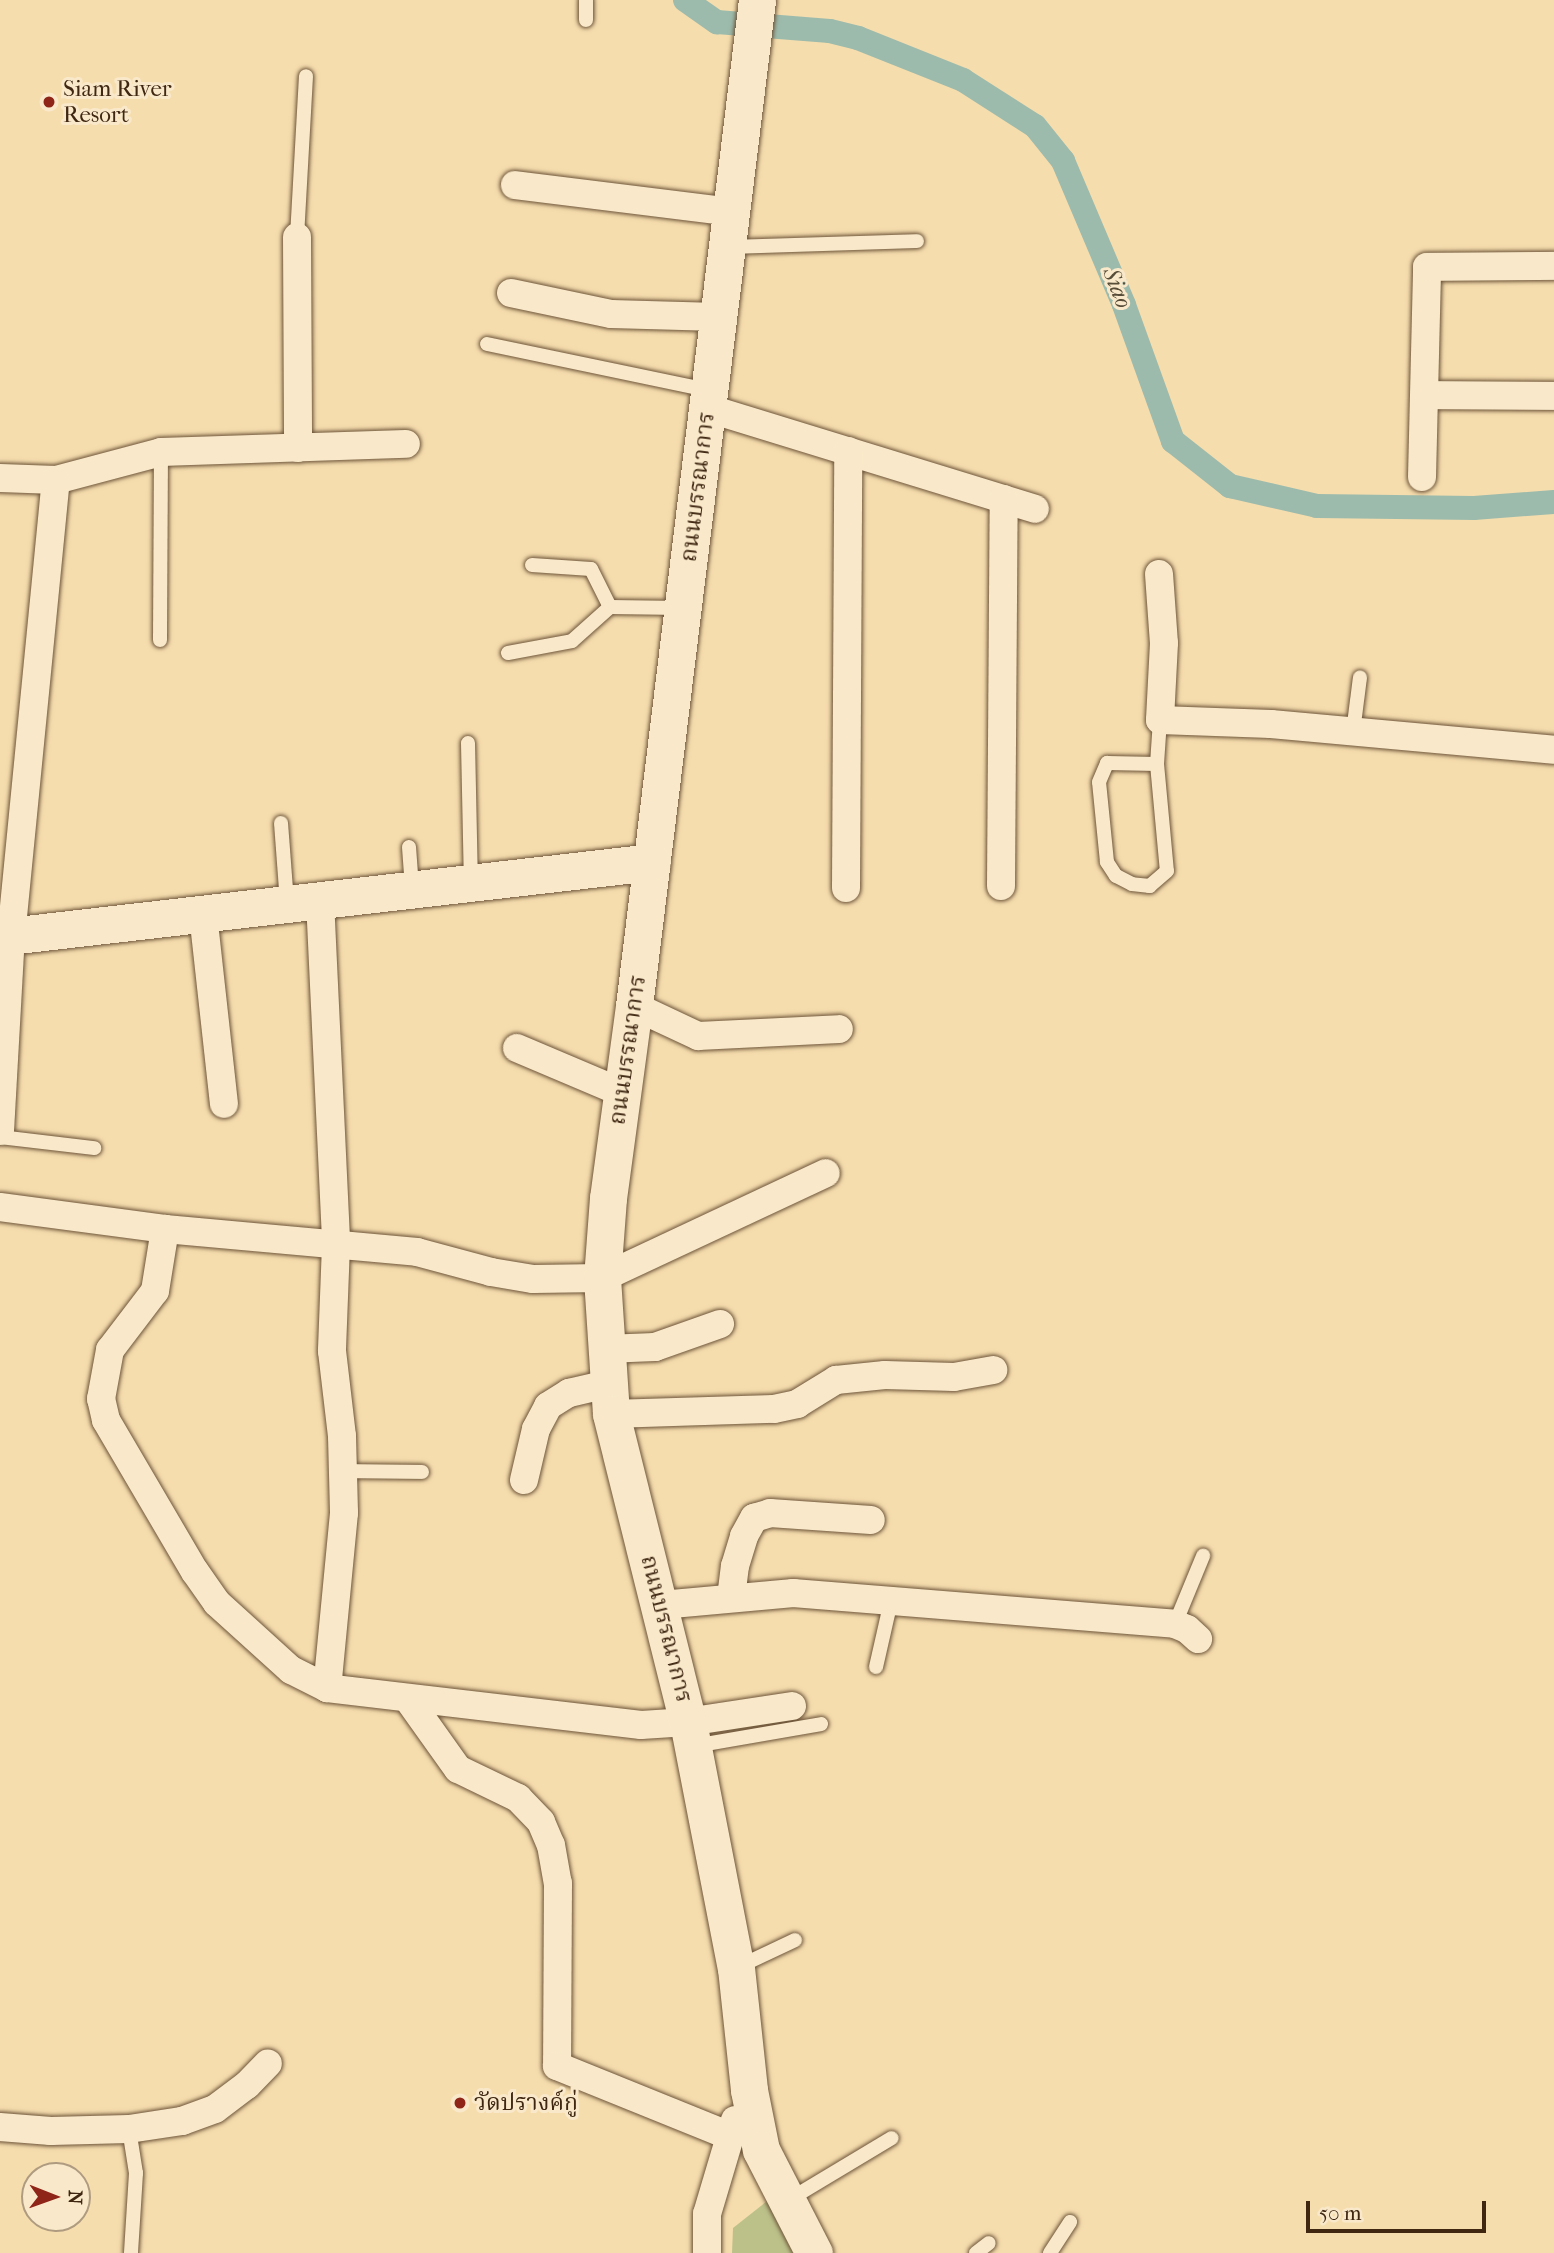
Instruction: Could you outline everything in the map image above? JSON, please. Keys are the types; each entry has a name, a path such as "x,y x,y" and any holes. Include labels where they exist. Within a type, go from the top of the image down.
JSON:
{"street":[{"name":"ถนนบรรณาการ","path":"757,0 652,862 608,1198 602,1278 607,1382 690,1734 736,1968 749,2090 761,2150 814,2253"},
{"path":"515,185 729,230"},
{"path":"297,237 298,448"},
{"path":"1422,477 1427,267 1554,266"},
{"path":"511,293 611,314 718,317"},
{"path":"1425,395 1554,396"},
{"path":"708,399 848,451 1035,509"},
{"path":"0,478 56,480 161,453 406,444"},
{"path":"846,888 848,451"},
{"path":"0,1130 6,937 56,480"},
{"path":"1001,886 1004,499"},
{"path":"1160,574 1164,643 1160,720 1271,724 1554,750"},
{"path":"6,937 652,862"},
{"path":"303,902 336,1245 332,1352 343,1471 342,1538 327,1688"},
{"path":"204,914 224,1104"},
{"path":"634,1006 698,1037 839,1029"},
{"path":"517,1048 622,1093"},
{"path":"0,1208 165,1229 417,1252 491,1272 533,1279 602,1278 826,1173"},
{"path":"165,1229 155,1291 110,1350 101,1399 106,1419 195,1572 217,1603 291,1670 327,1688 641,1725 690,1734 792,1706"},
{"path":"524,1479 536,1429 548,1406 569,1393 607,1382 655,1347 720,1324"},
{"path":"607,1382 774,1409 797,1404 836,1380 885,1375 954,1377 993,1370"},
{"path":"731,1598 735,1566 744,1536 754,1518 770,1513 871,1520"},
{"path":"661,1605 793,1593 1186,1632"},
{"path":"408,1699 458,1769 518,1798 541,1822 551,1845 558,1884 557,2066 728,2136"},
{"path":"0,2127 51,2131 129,2129 182,2121 215,2109 247,2085 268,2063"},
{"path":"707,2253 708,2214 728,2136 749,2090"}],"lane":[{"path":"586,0 586,20"},
{"path":"297,237 306,76"},
{"path":"729,230 917,241"},
{"path":"487,344 708,399"},
{"path":"160,639 161,453"},
{"path":"532,565 591,569 610,607"},
{"path":"508,653 572,641 610,607 683,608"},
{"path":"1353,732 1360,677"},
{"path":"1157,764 1107,763 1099,782 1107,862 1116,876 1132,884 1150,886 1167,871 1157,764 1160,720"},
{"path":"468,743 471,882"},
{"path":"281,823 303,902"},
{"path":"409,848 412,889"},
{"path":"0,1138 94,1148"},
{"path":"343,1471 422,1472"},
{"path":"1186,1632 1203,1556"},
{"path":"876,1667 891,1601"},
{"path":"690,1734 821,1724"},
{"path":"736,1968 794,1940"},
{"path":"129,2129 136,2173 131,2253"},
{"path":"786,2202 892,2138"},
{"path":"1050,2253 1070,2222"},
{"path":"976,2253 989,2243"}],"green space":[{"path":"767,2201 793,2253 732,2253 733,2228"}],"waterway":[{"name":"Siao","path":"685,0 717,22 830,31 858,38 963,80 1035,126 1063,161 1124,305 1173,441 1230,486 1317,506 1474,508 1554,502"}],"place":[{"name":"Siam River Resort","path":"49,102"},
{"name":"วัดปรางค์กู่","path":"460,2103"}]}
